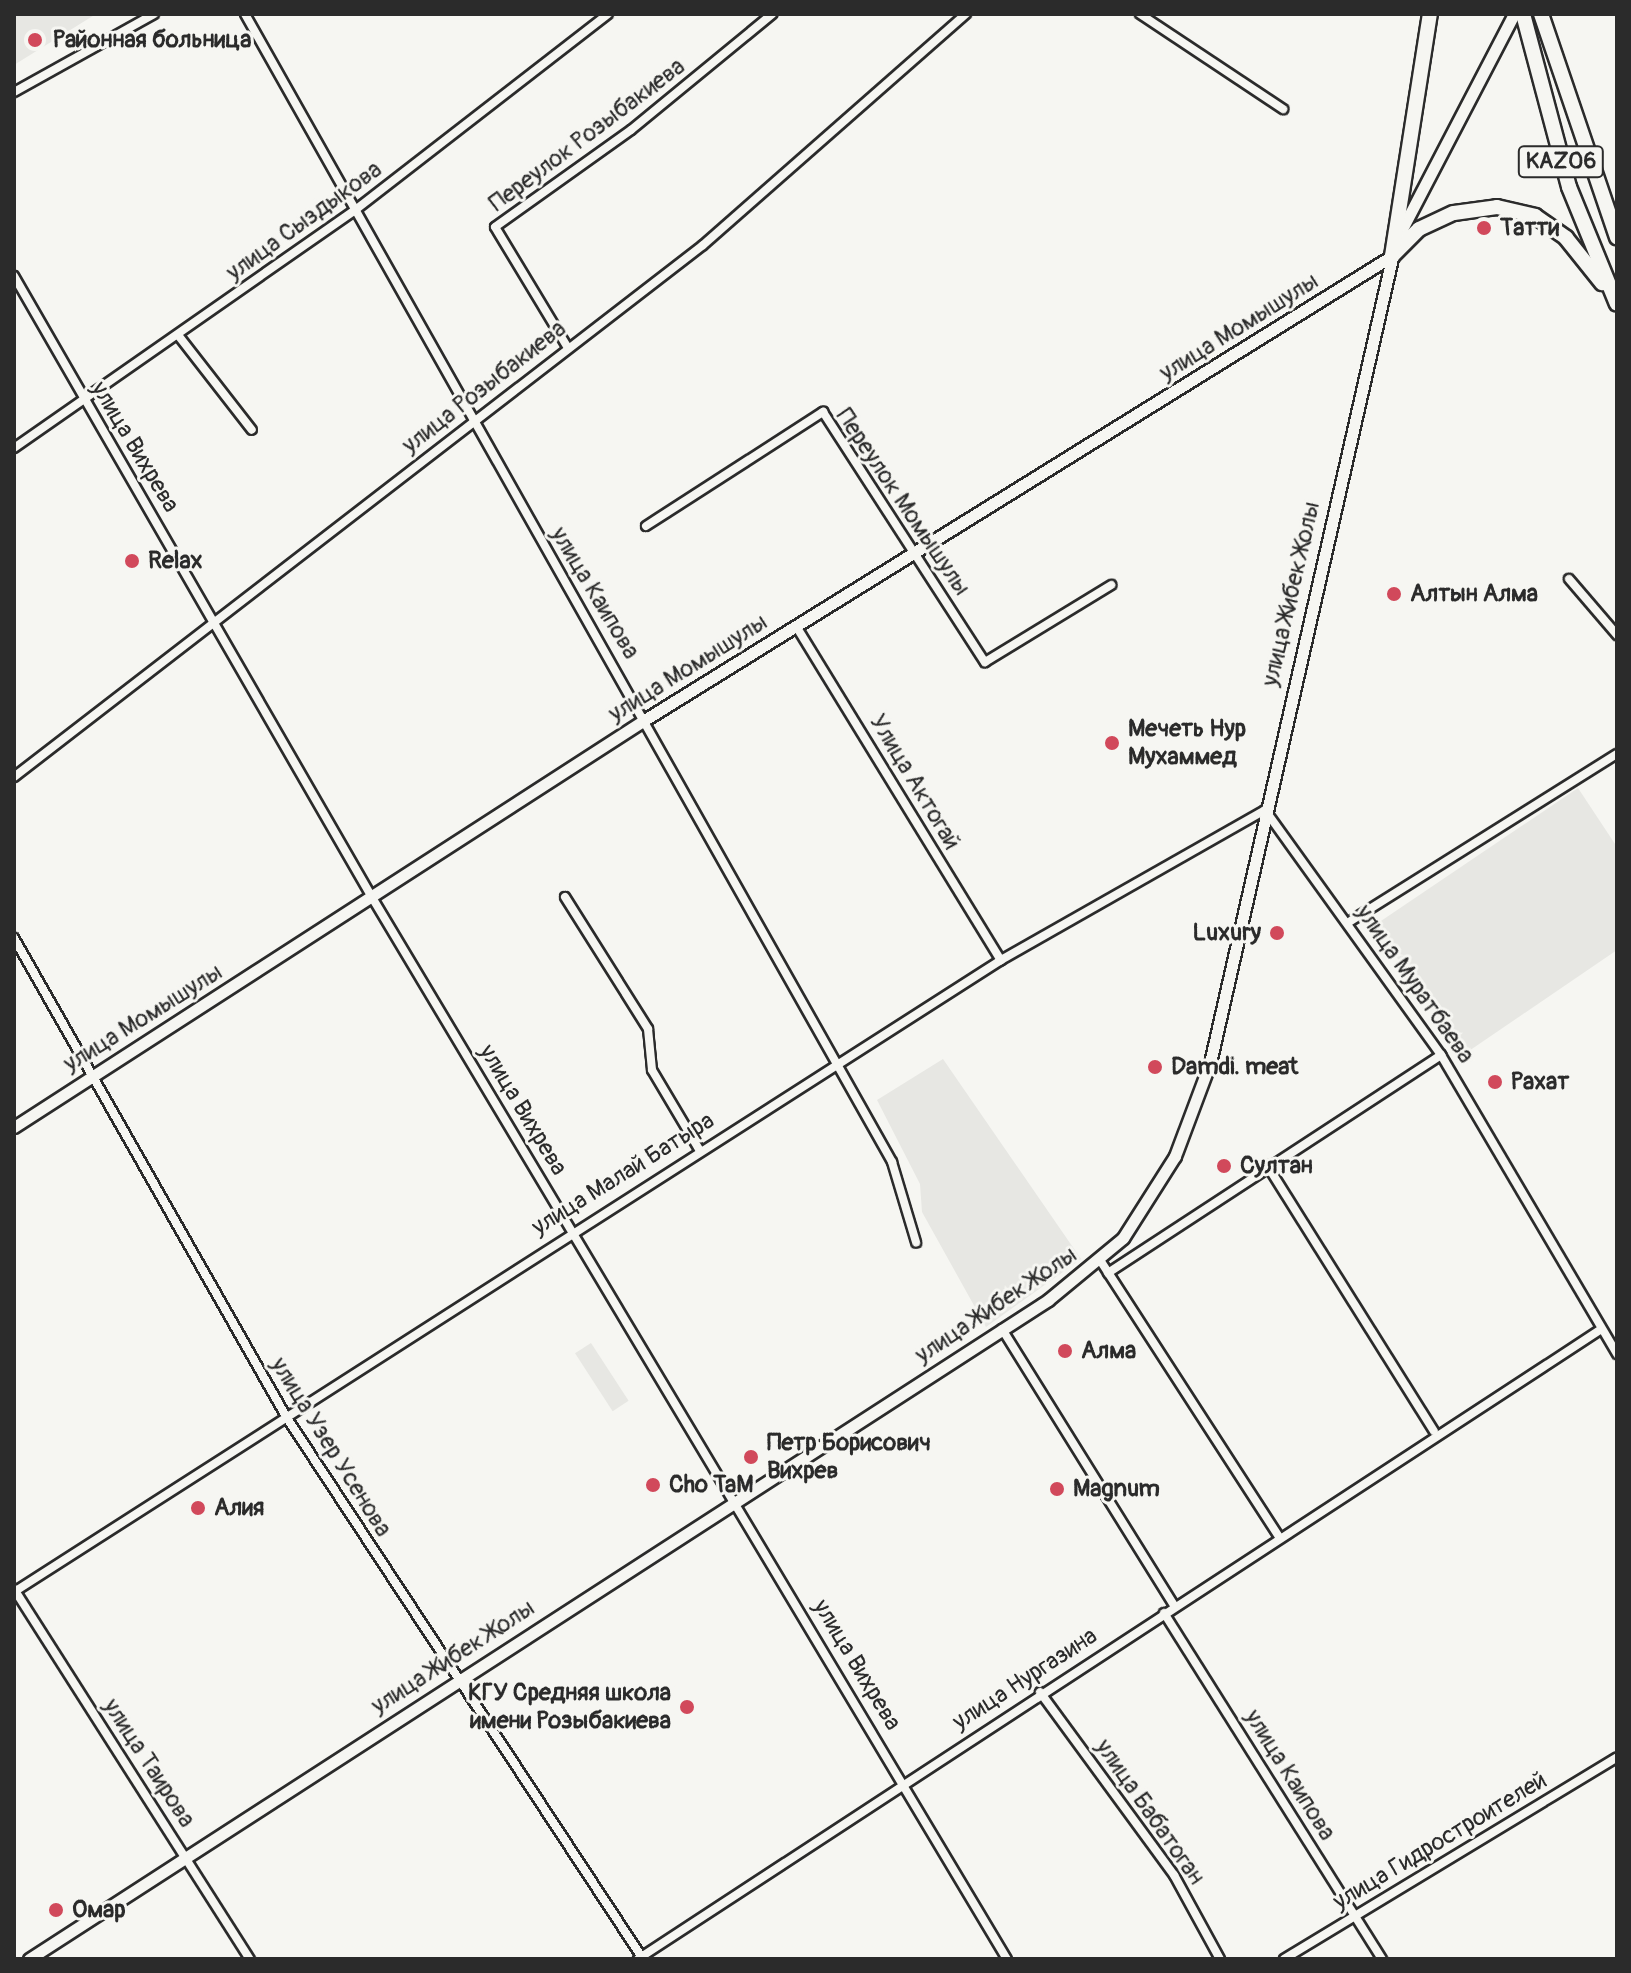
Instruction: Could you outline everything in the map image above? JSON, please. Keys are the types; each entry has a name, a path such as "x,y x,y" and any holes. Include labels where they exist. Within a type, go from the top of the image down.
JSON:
{"highway":[{"path":"1392,256 1430,14"},
{"name":"KAZ06","path":"1523,14 1565,173 1615,301"},
{"name":"KAZ06","path":"1541,14 1617,237"},
{"path":"1392,256 1419,229 1454,213 1497,207 1535,216 1566,238 1615,301"}],"main road":[{"name":"улица Жибек Жолы","path":"29,1959 187,1859 456,1678 737,1503 1002,1329 1100,1260 1149,1202 1196,1111 1392,256 1418,188 1514,14"},
{"name":"улица Момышулы","path":"14,1127 373,899 646,719 1392,256"}],"street":[{"path":"14,92 154,14"},
{"name":"улица Каипова","path":"245,14 472,424 646,719 837,1064 910,1201 916,1242"},
{"name":"улица Сыздыкова","path":"14,448 354,211 608,14"},
{"name":"Переулок Розыбакиева","path":"568,348 495,227 631,130 772,14"},
{"name":"улица Розыбакиева","path":"14,777 214,617 472,424 703,245 966,14"},
{"path":"1140,14 1283,109"},
{"name":"улица Вихрева","path":"14,276 82,400 214,617 373,899 904,1781 1007,1959"},
{"path":"178,335 252,430"},
{"name":"Переулок Момышулы","path":"646,526 823,412 985,662 1111,585"},
{"path":"1569,579 1617,635"},
{"name":"Улица Актогай","path":"796,626 1001,960"},
{"path":"1349,922 1617,754"},
{"name":"улица Муратбаева","path":"1265,810 1349,922 1441,1055 1600,1330 1617,1354"},
{"name":"улица Малай Батыра","path":"15,1591 287,1418 572,1229 1001,960 1265,810"},
{"path":"565,897 648,1029 652,1070 699,1149"},
{"name":"улица Узер Усенова","path":"14,938 90,1077 287,1418 640,1958"},
{"path":"1108,1273 1267,1165 1441,1055"},
{"path":"1267,1165 1434,1431"},
{"path":"1100,1260 1279,1537"},
{"path":"1002,1329 1174,1605"},
{"name":"улица Нургазина","path":"640,1958 904,1781 1279,1537 1434,1431 1600,1330"},
{"name":"улица Таирова","path":"15,1591 250,1959"},
{"name":"улица Каипова","path":"1164,1613 1382,1959"},
{"name":"улица Бабатоган","path":"1040,1692 1174,1875 1220,1959"},
{"name":"улица Гидростроителей","path":"1284,1959 1617,1757"}],"shaded area":[{"name":"Районная больница","path":"14,14 96,14 14,65"},
{"path":"1578,788 1617,847 1617,950 1463,1055 1375,925"},
{"path":"943,1059 1081,1259 986,1327 922,1212 920,1184 877,1100"},
{"path":"591,1343 629,1401 613,1411 575,1353"}],"place":[{"name":"Районная больница","path":"35,40"},
{"name":"Татти","path":"1484,228"},
{"name":"Relax","path":"132,561"},
{"name":"Алтын Алма","path":"1394,594"},
{"name":"Мечеть Нур Мухаммед","path":"1112,743"},
{"name":"Luxury","path":"1277,933"},
{"name":"Damdi. meat","path":"1155,1067"},
{"name":"Рахат","path":"1495,1082"},
{"name":"Султан","path":"1224,1166"},
{"name":"Алма","path":"1065,1351"},
{"name":"Петр Борисович Вихрев","path":"751,1457"},
{"name":"Cho TaM","path":"653,1485"},
{"name":"Magnum","path":"1057,1489"},
{"name":"Алия","path":"198,1508"},
{"name":"КГУ Средняя школа имени Розыбакиева","path":"687,1707"},
{"name":"Омар","path":"56,1910"}]}
